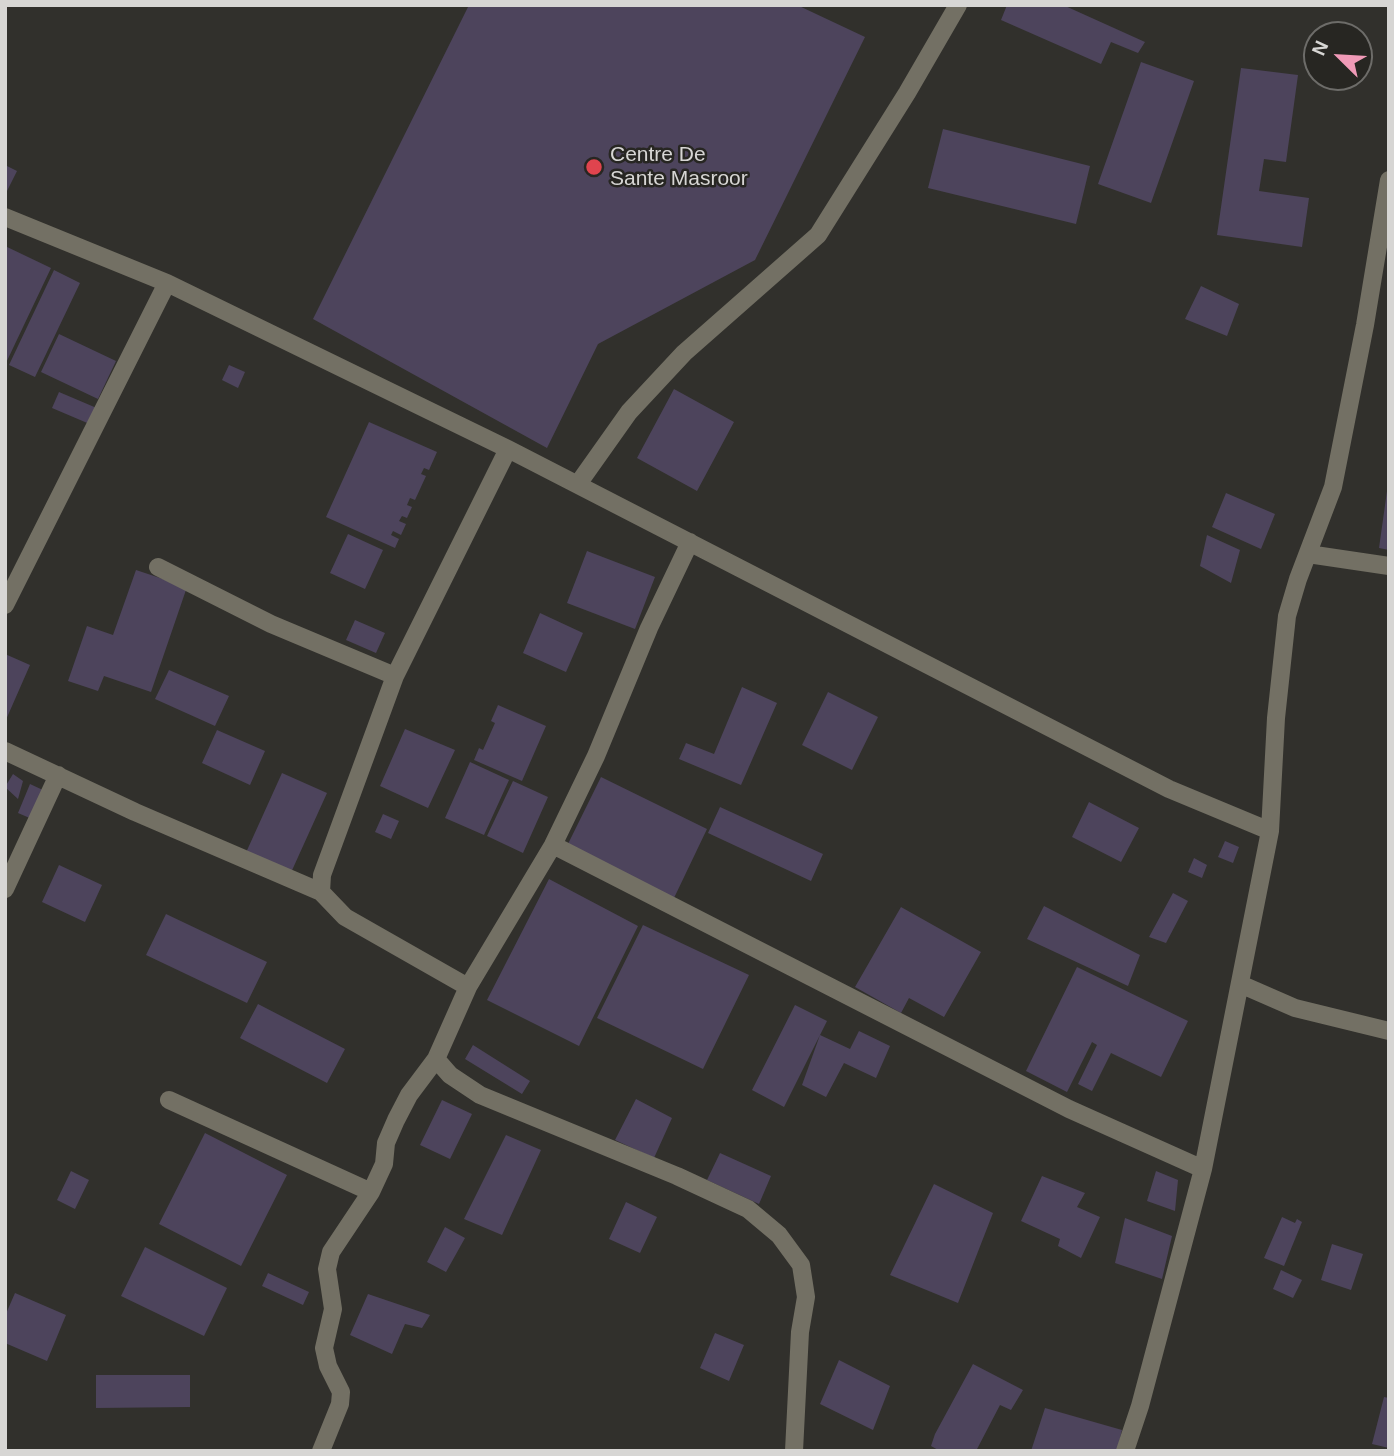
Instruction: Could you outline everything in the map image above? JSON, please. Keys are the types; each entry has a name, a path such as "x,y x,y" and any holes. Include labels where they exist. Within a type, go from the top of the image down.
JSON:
{"street":[{"path":"578,484 629,412 684,354 818,235 907,93 958,5"},
{"path":"1125,1451 1203,1169 1270,831 1276,718 1287,616 1298,579 1334,487 1389,180"},
{"path":"5,217 167,284 508,449 1170,789 1270,831"},
{"path":"5,605 167,284"},
{"path":"321,892 322,875 395,676 508,449"},
{"path":"321,1451 340,1404 341,1392 328,1366 324,1348 332,1310 327,1269 331,1252 371,1192 384,1164 386,1143 409,1095 436,1059 468,987 553,845 596,756 649,628 690,542"},
{"path":"1308,555 1389,566"},
{"path":"158,567 271,624 395,676"},
{"path":"5,751 321,892 345,917 468,987"},
{"path":"5,889 58,775"},
{"path":"553,845 1069,1109 1203,1169"},
{"path":"1240,984 1295,1008 1389,1031"},
{"path":"436,1059 450,1075 480,1095 677,1176 748,1209 779,1236 801,1265 806,1297 800,1332 794,1451"},
{"path":"169,1100 371,1192"}],"building":[{"name":"Centre De Sante Masroor","path":"469,5 797,5 865,37 755,260 598,344 547,448 313,319"},
{"path":"1007,5 1063,5 1145,42 1138,53 1111,42 1101,64 1001,20"},
{"path":"1141,62 1194,81 1151,203 1098,184"},
{"path":"1241,68 1298,75 1286,162 1264,159 1259,191 1309,198 1302,247 1217,235"},
{"path":"943,129 1090,166 1076,224 928,188"},
{"path":"5,165 17,171 5,195"},
{"path":"5,246 51,268 5,365"},
{"path":"54,270 80,283 35,377 9,365"},
{"path":"1201,286 1239,304 1227,336 1185,319"},
{"path":"59,334 116,361 98,399 41,372"},
{"path":"229,365 245,372 238,388 222,380"},
{"path":"674,389 734,422 697,491 637,458"},
{"path":"59,392 99,409 92,425 52,408"},
{"path":"369,422 437,452 429,470 424,468 421,474 426,476 415,500 410,498 407,505 412,507 407,518 402,516 399,521 406,524 401,535 393,531 391,535 399,539 395,548 326,517"},
{"path":"1389,491 1389,550 1379,548"},
{"path":"1226,493 1275,514 1261,549 1212,527"},
{"path":"348,534 383,550 365,589 330,573"},
{"path":"1207,535 1240,550 1231,583 1200,566"},
{"path":"587,551 655,577 635,629 567,603"},
{"path":"136,570 187,587 151,692 104,676 98,691 68,681 87,626 113,635"},
{"path":"540,613 583,633 566,672 523,653"},
{"path":"355,620 385,633 376,653 346,640"},
{"path":"5,654 30,665 5,722"},
{"path":"169,670 229,696 215,726 155,699"},
{"path":"742,687 777,703 741,785 679,759 686,743 714,754"},
{"path":"828,692 878,717 852,770 802,745"},
{"path":"498,705 546,726 522,781 474,760 479,748 483,750 495,723 491,721"},
{"path":"405,729 455,750 428,808 380,786"},
{"path":"217,730 265,751 250,785 202,763"},
{"path":"470,762 509,780 484,835 445,818"},
{"path":"282,773 327,793 289,877 244,857"},
{"path":"13,774 23,781 18,799 5,787"},
{"path":"601,777 707,829 674,898 567,846"},
{"path":"513,781 548,797 523,853 487,836"},
{"path":"30,784 45,791 32,819 18,813"},
{"path":"1089,802 1139,828 1121,862 1072,837"},
{"path":"720,807 823,854 811,881 708,833"},
{"path":"383,814 399,821 391,839 375,832"},
{"path":"1225,841 1239,847 1233,863 1218,857"},
{"path":"1194,858 1207,865 1202,878 1188,872"},
{"path":"59,865 102,885 85,922 42,902"},
{"path":"549,879 638,926 579,1046 487,1000"},
{"path":"1173,893 1188,901 1166,943 1149,937"},
{"path":"1044,906 1140,955 1128,986 1027,939"},
{"path":"901,907 981,952 944,1017 909,998 901,1013 855,987"},
{"path":"166,914 267,962 247,1003 146,955"},
{"path":"643,925 749,975 703,1069 597,1018"},
{"path":"1077,967 1188,1021 1161,1077 1111,1053 1092,1091 1078,1084 1097,1045 1092,1042 1067,1092 1026,1071"},
{"path":"258,1004 345,1049 327,1083 240,1038"},
{"path":"795,1005 827,1021 784,1107 752,1090"},
{"path":"859,1031 890,1046 876,1078 844,1063 826,1097 802,1085 820,1035 850,1049"},
{"path":"473,1045 530,1081 522,1094 465,1059"},
{"path":"636,1099 672,1118 654,1158 615,1140"},
{"path":"442,1100 472,1114 450,1159 420,1145"},
{"path":"205,1133 287,1175 241,1266 159,1224"},
{"path":"506,1135 541,1150 502,1235 464,1219"},
{"path":"720,1153 771,1176 759,1204 707,1180"},
{"path":"71,1171 89,1180 75,1209 57,1200"},
{"path":"1156,1171 1178,1180 1175,1211 1147,1201"},
{"path":"1042,1176 1085,1193 1077,1207 1100,1217 1081,1258 1058,1246 1060,1239 1021,1221"},
{"path":"934,1184 993,1213 958,1303 890,1275"},
{"path":"626,1202 657,1217 640,1253 609,1239"},
{"path":"1282,1217 1295,1223 1297,1219 1302,1222 1284,1266 1264,1258"},
{"path":"1125,1218 1172,1236 1162,1279 1115,1263"},
{"path":"445,1227 465,1238 446,1272 427,1262"},
{"path":"1332,1244 1363,1254 1351,1290 1321,1280"},
{"path":"145,1247 227,1288 204,1336 121,1296"},
{"path":"1281,1270 1302,1280 1293,1298 1273,1289"},
{"path":"268,1273 309,1292 303,1305 262,1286"},
{"path":"15,1293 66,1315 47,1361 5,1343 5,1316"},
{"path":"368,1294 430,1315 422,1328 405,1324 392,1354 350,1335"},
{"path":"715,1333 744,1345 729,1381 700,1368"},
{"path":"839,1360 890,1386 873,1430 820,1404"},
{"path":"973,1364 1023,1390 1011,1410 1000,1405 976,1451 940,1451 931,1446 935,1434"},
{"path":"96,1375 190,1375 190,1407 96,1408"},
{"path":"1384,1397 1389,1398 1389,1448 1372,1444"},
{"path":"1045,1408 1122,1430 1117,1451 1031,1451"}],"place":[{"name":"Centre De Sante Masroor","path":"594,167"}]}
